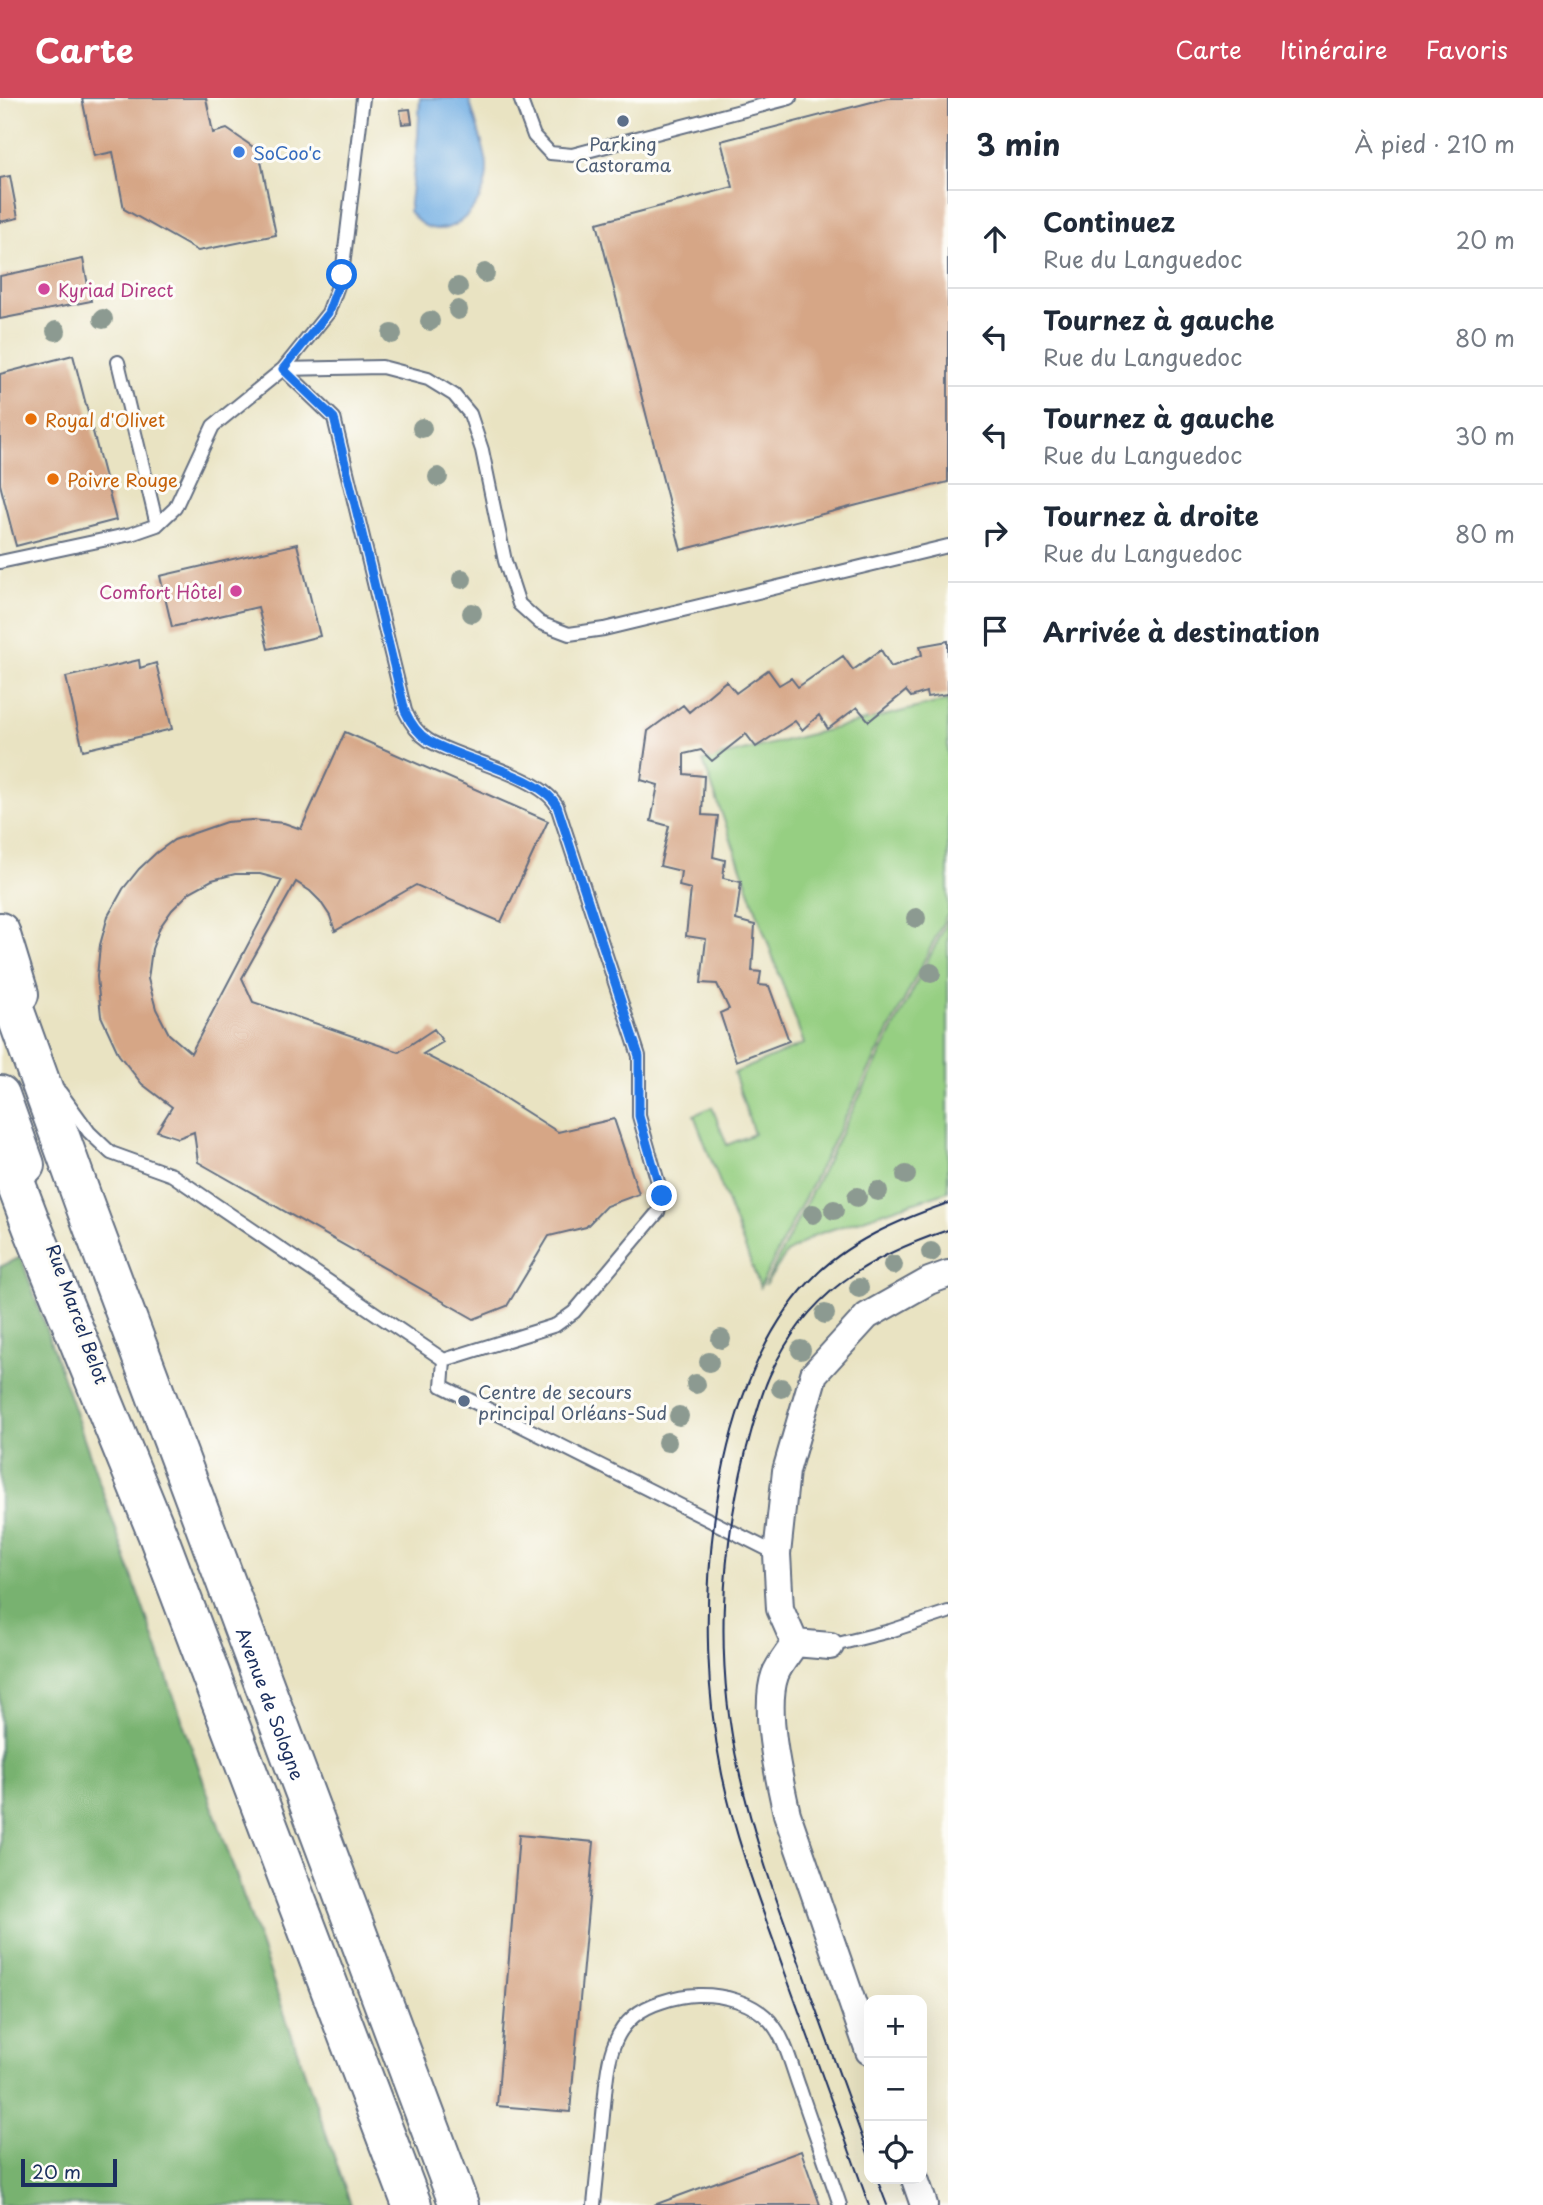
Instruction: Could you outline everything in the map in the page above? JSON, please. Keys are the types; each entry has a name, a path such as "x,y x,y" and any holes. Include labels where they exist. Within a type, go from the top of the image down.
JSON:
{"main road":[{"path":"0,932 34,1056"},
{"path":"0,970 34,1056"},
{"name":"Avenue de Sologne","path":"34,1056 84,1203 459,2205"},
{"name":"Rue Marcel Belot","path":"0,1095 157,1533"},
{"path":"0,1142 157,1533 412,2205"}],"street":[{"path":"795,1643 780,1609 776,1554 786,1471 814,1374 867,1315 929,1281 948,1274"},
{"path":"795,1643 830,1646"},
{"path":"795,1643 775,1673 771,1695 779,1776 787,1814 864,2037"},
{"path":"917,2184 924,2205"}],"lane":[{"path":"0,562 131,534 157,525 174,508 213,426 283,369 328,313 342,275 363,98"},
{"path":"520,98 534,136 550,153 572,155 790,98"},
{"path":"118,362 157,525"},
{"path":"283,369 382,367 428,379 454,395 470,414 481,450 505,561 519,604 540,623 569,634 604,629 948,546"},
{"path":"283,369 334,418 402,701 412,726 428,740 544,791 553,798 557,806 639,1056 639,1116 662,1196 658,1212 574,1312 555,1325 444,1360"},
{"path":"34,1056 89,1132 111,1153 172,1175 444,1360"},
{"path":"444,1360 442,1386 776,1554"},
{"path":"830,1646 890,1631 948,1612"},
{"path":"594,2205 608,2065 617,2037 624,2024 652,2004 693,1995 736,2001 760,2012 771,2022 785,2047 840,2205"}],"green space":[{"path":"948,700 948,913 760,1287 694,1115 712,1107 727,1145 754,1134 734,1073 804,1044 703,761"},
{"path":"948,920 948,1191 815,1235 787,1253 765,1285"},
{"path":"21,1257 351,2205 0,2205 0,1267"}],"water":[{"path":"420,98 469,98 486,159 485,182 480,197 471,211 448,228 435,229 421,224 409,211"}],"building":[{"path":"82,98 206,98 213,133 227,129 259,151 276,235 198,251 124,209 113,152 94,156"},
{"path":"887,98 948,98 948,482 681,550 597,223 733,187 721,141"},
{"path":"410,109 412,123 402,124 400,110"},
{"path":"10,176 18,218 0,222 0,178"},
{"name":"Kyriad Direct","path":"83,259 91,301 0,319 0,276"},
{"path":"73,355 116,520 16,546 0,484 0,374"},
{"path":"297,544 320,636 268,649 258,607 172,627 160,576"},
{"path":"948,641 948,694 927,697 926,692 911,697 906,691 869,721 857,707 828,729 819,715 802,730 795,721 756,747 746,734 712,761 701,750 684,754 684,774 704,776 702,815 718,816 713,857 725,860 723,878 741,882 736,920 755,925 752,971 761,972 759,985 769,986 789,1041 736,1061 720,1013 729,1009 717,984 701,983 706,939 686,936 691,889 679,886 681,871 660,866 669,826 651,821 658,785 641,780 648,731 683,705 689,712 726,681 736,693 768,670 779,685 791,678 798,687 843,656 853,670 881,650 891,667 922,655 920,646"},
{"path":"139,660 140,668 156,663 172,729 83,750 66,677"},
{"path":"345,732 548,821 501,922 416,885 335,931 330,916 320,901 296,882 242,978 253,1002 399,1052 434,1029 443,1042 423,1054 484,1085 558,1132 614,1119 639,1194 606,1206 586,1227 549,1236 507,1306 474,1319 198,1162 194,1132 178,1138 157,1131 172,1107 142,1084 119,1055 101,1016 97,977 100,945 108,916 123,889 156,853 174,840 226,822 252,820 284,823 301,829","holes":["235,874 260,874 282,880 191,1053 169,1034 156,1009 148,979 152,949 160,927 190,892 212,880"]},
{"path":"519,1835 594,1842 570,2112 497,2106"},
{"path":"801,2151 820,2205 654,2205"}],"tram line":[{"path":"869,2205 758,1898 728,1799 713,1716 708,1652 709,1584 715,1515 728,1448 747,1385 775,1328 810,1281 840,1255 892,1225 948,1203"},
{"path":"864,2142 774,1891 739,1771 726,1691 726,1570 737,1490 756,1413 770,1375 785,1347 802,1322 842,1282 891,1253 948,1230"},
{"path":"879,2184 887,2205"}],"place":[{"name":"Parking Castorama","path":"623,121"},
{"name":"SoCoo'c","path":"239,152"},
{"name":"Kyriad Direct","path":"44,289"},
{"name":"Royal d'Olivet","path":"31,419"},
{"name":"Poivre Rouge","path":"53,479"},
{"name":"Comfort Hôtel","path":"236,591"},
{"name":"Centre de secours principal Orléans-Sud","path":"464,1401"}],"route":[{"path":"342,275 328,313 283,369 334,418 405,711 412,726 428,740 544,791 553,798 557,806 639,1056 639,1116 662,1196"}]}
